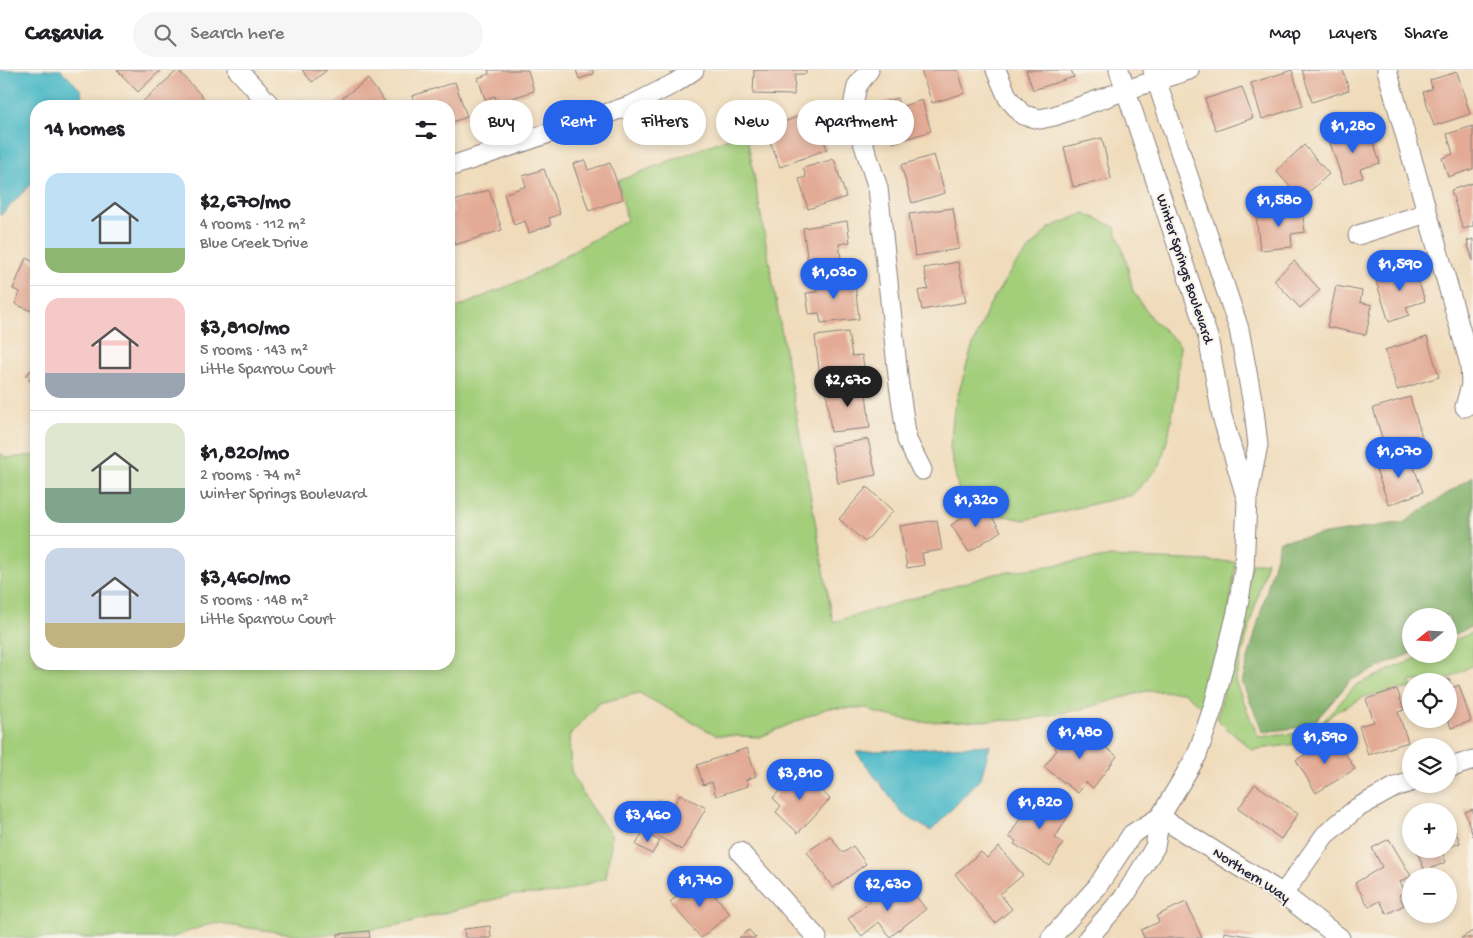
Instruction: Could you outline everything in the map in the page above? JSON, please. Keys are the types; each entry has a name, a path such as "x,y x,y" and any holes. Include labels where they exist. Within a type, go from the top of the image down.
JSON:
{"street":[{"path":"238,70 266,100"},
{"path":"455,165 632,105 675,83 694,70"},
{"path":"869,70 857,86 853,106 878,188 899,385 907,440 922,470"},
{"path":"996,70 1008,98 1023,115 1040,119 1054,116 1126,90 1155,75 1189,70"},
{"name":"Winter Springs Boulevard","path":"1119,70 1208,337 1222,416 1247,500"},
{"path":"1387,70 1470,364 1471,385 1465,407"},
{"name":"Winter Springs Boulevard","path":"1088,938 1124,898 1155,847 1160,817 1196,755 1214,705 1237,612 1244,570 1247,500 1258,445 1240,329 1155,75"},
{"path":"1358,235 1427,213"},
{"path":"1202,321 1233,309"},
{"path":"1457,765 1473,760"},
{"path":"1283,894 1325,835 1357,808 1402,785"},
{"name":"Winter Springs Boulevard","path":"1051,938 1097,887 1132,834 1160,817"},
{"name":"Northern Way","path":"1160,817 1283,894 1340,938"},
{"path":"740,852 817,938"}],"green space":[{"path":"716,143 716,145 748,145 833,622 995,574 1107,557 1236,562 1229,612 1204,709 1183,692 1146,691 1082,709 1026,720 919,722 876,713 868,708 828,708 760,737 716,735 639,693 599,703 569,736 571,772 588,803 612,836 606,878 560,893 511,895 403,924 359,932 307,936 212,923 171,938 0,938 0,453 7,458 30,456 30,670 455,670 455,308 527,278 627,220 618,181"},
{"path":"1084,213 1115,227 1126,260 1133,291 1151,318 1180,345 1177,387 1169,433 1160,466 1132,495 1024,520 962,507 950,448 954,409 971,350 990,304 1014,266 1049,228"},
{"path":"1473,476 1473,626 1458,633 1458,608 1402,608 1402,657 1351,680 1311,726 1263,732 1242,682 1280,541 1405,522"},
{"path":"1267,561 1235,681 1259,737 1312,732 1356,685 1406,663 1457,663 1458,639 1473,632 1473,665 1457,674 1402,673 1402,690 1366,696 1334,713 1304,743 1252,750 1217,720 1252,563"}],"water":[{"path":"0,70 61,70 81,90 82,100 30,100 30,185 0,216"},
{"path":"990,745 981,778 931,831 903,814 856,752"}],"building":[{"path":"117,70 161,70 138,92"},
{"path":"178,70 205,100 144,100"},
{"path":"302,70 327,70 312,82"},
{"path":"488,70 528,70 534,91 506,100 496,100 495,96 485,99 478,78 489,74"},
{"path":"576,70 593,70 594,74 579,79"},
{"path":"754,70 806,70 806,74 795,74 794,95 753,94"},
{"path":"921,70 958,70 965,93 932,103"},
{"path":"1026,70 1071,70 1074,77 1033,90"},
{"path":"1292,70 1303,106 1262,119 1251,83"},
{"path":"1302,70 1343,70 1349,90 1312,102"},
{"path":"1457,72 1470,114 1434,126 1423,92 1432,89 1430,80"},
{"path":"368,79 384,100 339,100"},
{"path":"455,82 467,117 455,121 455,100 414,100 412,96"},
{"path":"1242,87 1253,118 1216,131 1205,99"},
{"path":"922,100 931,131 914,136 914,103"},
{"path":"797,117 797,145 826,145 827,149 780,167 771,145 787,145 787,121"},
{"path":"1473,126 1473,169 1448,177 1442,158 1453,154 1447,134"},
{"path":"1346,128 1350,138 1370,132 1380,163 1360,169 1363,177 1344,184 1327,134"},
{"path":"1102,138 1111,179 1073,187 1064,147"},
{"path":"1304,145 1329,174 1301,199 1276,171"},
{"path":"934,155 945,193 912,203 901,165"},
{"path":"834,159 846,197 808,209 799,179 806,177 803,168"},
{"path":"585,160 588,170 610,163 623,199 589,211 573,164"},
{"path":"544,169 560,214 549,218 551,225 529,233 525,221 514,225 504,194 526,186 523,176"},
{"path":"1473,183 1473,226 1463,229 1451,190"},
{"path":"489,190 502,230 455,245 455,201"},
{"path":"953,208 959,249 915,256 909,214"},
{"path":"1302,209 1305,232 1291,234 1292,247 1260,250 1256,214"},
{"path":"847,221 850,242 839,244 842,265 809,270 803,228"},
{"path":"1473,239 1473,261 1467,241"},
{"path":"26,258 30,260 30,310 15,304 20,292 13,289"},
{"path":"1294,261 1320,290 1300,308 1274,280"},
{"path":"958,262 966,302 922,310 918,291 928,289 924,268"},
{"path":"1413,265 1425,301 1406,307 1409,315 1389,322 1375,278"},
{"path":"854,275 859,319 821,323 819,313 809,314 806,293 817,292 816,280"},
{"path":"1336,286 1362,291 1360,302 1372,305 1366,335 1327,327"},
{"path":"848,332 852,356 862,355 865,373 820,378 815,336"},
{"path":"1427,337 1439,377 1397,390 1385,350"},
{"path":"30,371 30,381 25,376"},
{"path":"865,384 870,428 831,432 826,389"},
{"path":"1410,397 1423,440 1386,451 1373,408"},
{"path":"868,439 876,475 838,483 831,446"},
{"path":"1409,454 1423,492 1389,505 1375,467"},
{"path":"867,487 893,511 865,542 839,519"},
{"path":"983,504 1001,531 969,552 951,525"},
{"path":"937,520 942,550 922,553 924,565 907,568 900,526"},
{"path":"1459,685 1471,721 1457,726 1457,686"},
{"path":"1397,689 1402,704 1402,711 1398,712 1407,738 1402,738 1402,744 1368,755 1359,726 1374,722 1366,699"},
{"path":"1073,724 1117,756 1093,788 1086,782 1078,793 1044,767 1057,750 1055,748"},
{"path":"1334,736 1355,769 1316,793 1296,760"},
{"path":"747,748 756,776 746,780 748,786 716,796 712,782 703,785 697,765"},
{"path":"799,769 830,799 798,833 776,812 781,806 773,798"},
{"path":"1255,784 1298,814 1281,839 1238,809"},
{"path":"680,794 706,808 682,850 644,828 659,801 672,808"},
{"path":"1044,797 1070,813 1055,838 1063,843 1050,866 1014,844 1016,841 1009,837 1030,801 1039,806"},
{"path":"1473,809 1473,836 1465,812"},
{"path":"643,832 660,841 652,854 636,845"},
{"path":"830,836 843,853 853,846 866,864 833,888 807,852"},
{"path":"1389,839 1406,868 1402,868 1402,881 1400,882 1402,893 1399,895 1402,906 1387,914 1380,901 1369,907 1355,883 1382,867 1372,848"},
{"path":"999,847 1023,875 1000,894 1012,909 995,923 955,874 981,852 987,858"},
{"path":"1420,858 1444,858 1446,862 1432,868 1424,868"},
{"path":"700,877 730,914 701,938 670,902"},
{"path":"908,886 926,909 890,937 879,922 862,936 848,919 887,887 895,896"},
{"path":"1186,902 1202,938 1144,938 1141,930 1159,922 1156,916"},
{"path":"490,926 491,938 465,938 464,929"},
{"path":"749,930 756,938 739,938"},
{"path":"369,931 370,938 338,938 338,934"},
{"path":"1473,931 1473,938 1461,938"},
{"path":"1224,932 1254,937 1254,938 1223,938"}]}
